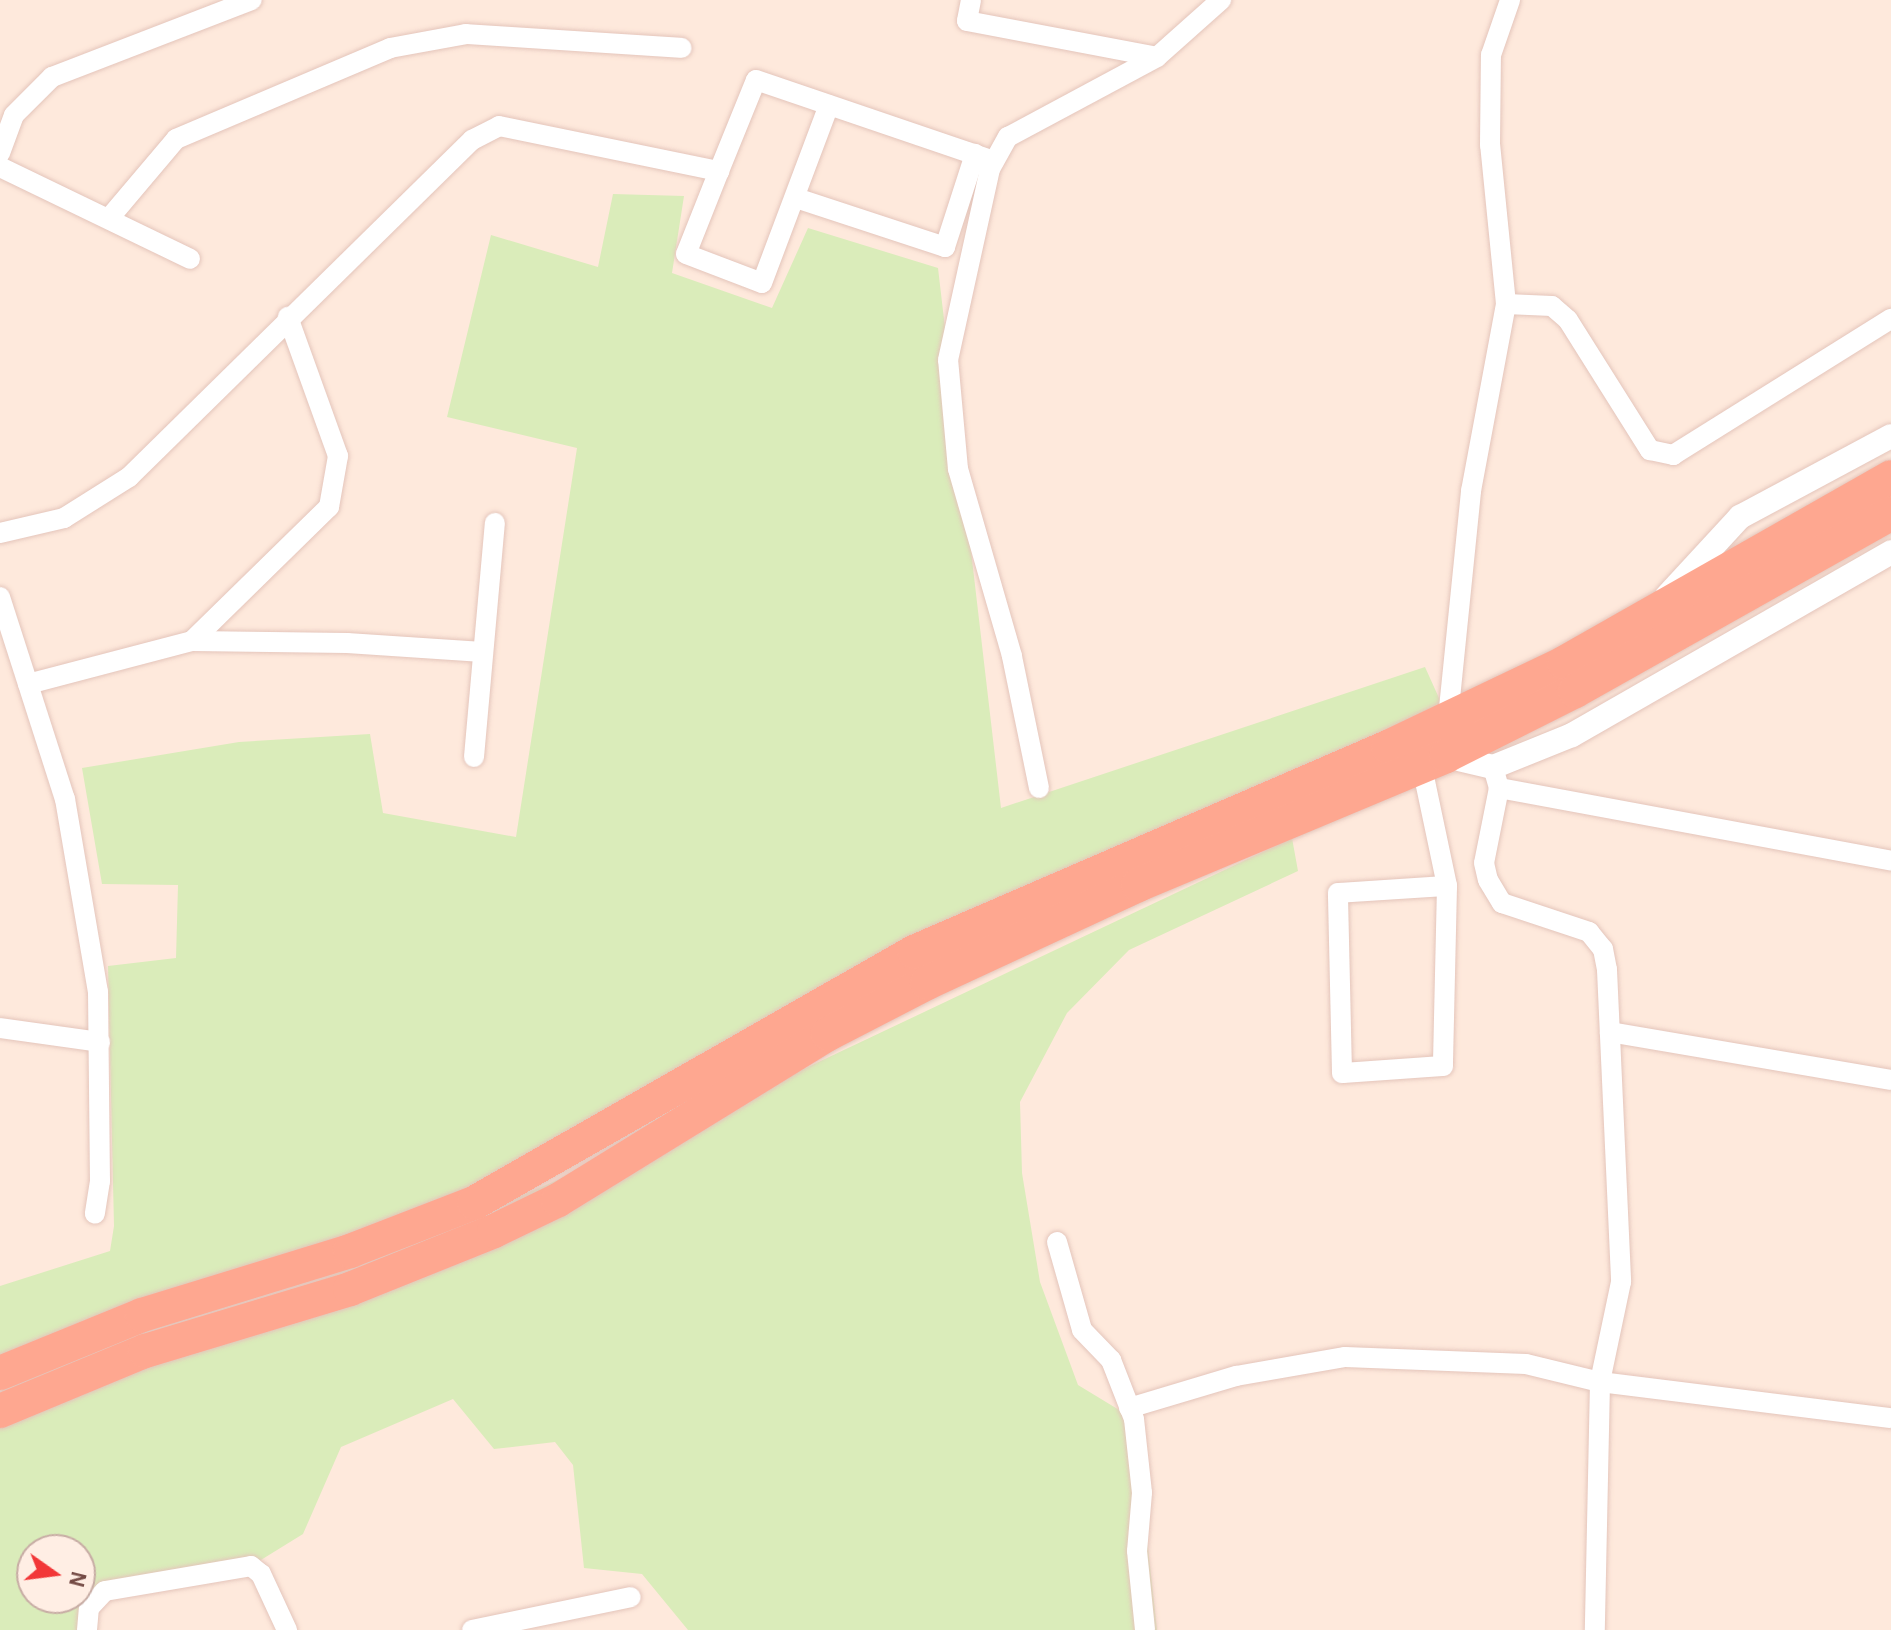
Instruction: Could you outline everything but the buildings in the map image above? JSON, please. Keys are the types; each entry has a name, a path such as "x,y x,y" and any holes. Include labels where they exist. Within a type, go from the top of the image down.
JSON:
{"highway":[{"path":"0,1373 142,1315 350,1251 474,1203 914,952 1448,718 1564,663 1891,477"},
{"path":"0,1411 145,1351 350,1289 494,1231 558,1200 828,1034 927,983 1138,885 1434,761 1575,691 1891,514"}],"street":[{"path":"0,153 14,115 52,77 252,0"},
{"path":"971,0 967,21 1157,57"},
{"path":"796,198 945,247 985,158 1008,137 1157,57 1221,0"},
{"path":"1448,718 1471,491 1506,304 1490,145 1491,55 1510,0"},
{"path":"111,216 176,139 390,48 466,34 682,48"},
{"path":"829,105 762,283 686,254 756,80 985,158"},
{"path":"0,533 64,518 129,477 288,317 472,140 499,126 719,171"},
{"path":"985,158 948,360 958,469 1012,656 1039,788"},
{"path":"0,167 111,216 190,259"},
{"path":"1506,304 1552,306 1568,320 1650,450 1673,455 1891,319"},
{"path":"192,641 329,507 338,456 288,317"},
{"path":"1652,613 1740,517 1891,436"},
{"path":"474,757 495,523"},
{"path":"1496,777 1891,552"},
{"path":"0,597 65,799 98,992 100,1181 95,1214"},
{"path":"28,684 192,641 347,643 483,652"},
{"path":"1447,886 1338,893 1342,1073 1443,1066 1447,886 1434,761 1891,861"},
{"path":"1496,777 1484,863 1488,880 1502,903 1589,932 1603,949 1610,1032 1621,1282 1600,1382 1595,1630"},
{"path":"0,1028 100,1042"},
{"path":"1610,1032 1891,1080"},
{"path":"1057,1242 1082,1330 1111,1360 1129,1408 1142,1493 1137,1551 1145,1630"},
{"path":"1129,1408 1236,1376 1345,1357 1526,1364 1600,1382 1891,1418"},
{"path":"87,1630 89,1608 105,1591 251,1566 261,1574 287,1630"},
{"path":"472,1630 631,1597"}],"green space":[{"path":"613,194 684,196 672,273 772,308 808,228 938,268 1001,808 1425,667 1448,718 536,1171 0,1381 0,1286 110,1251 114,1226 108,966 176,958 178,885 102,884 82,768 239,742 370,734 383,813 516,837 577,448 447,417 491,235 598,267"},
{"path":"1292,838 1298,871 1129,950 1067,1013 1020,1102 1022,1173 1040,1282 1078,1385 1134,1419 1157,1630 688,1630 642,1574 584,1568 573,1465 555,1442 494,1449 453,1399 341,1447 303,1534 251,1566 96,1596 96,1534 16,1534 16,1614 93,1614 91,1630 0,1630 0,1425 171,1343 662,1136"}]}
